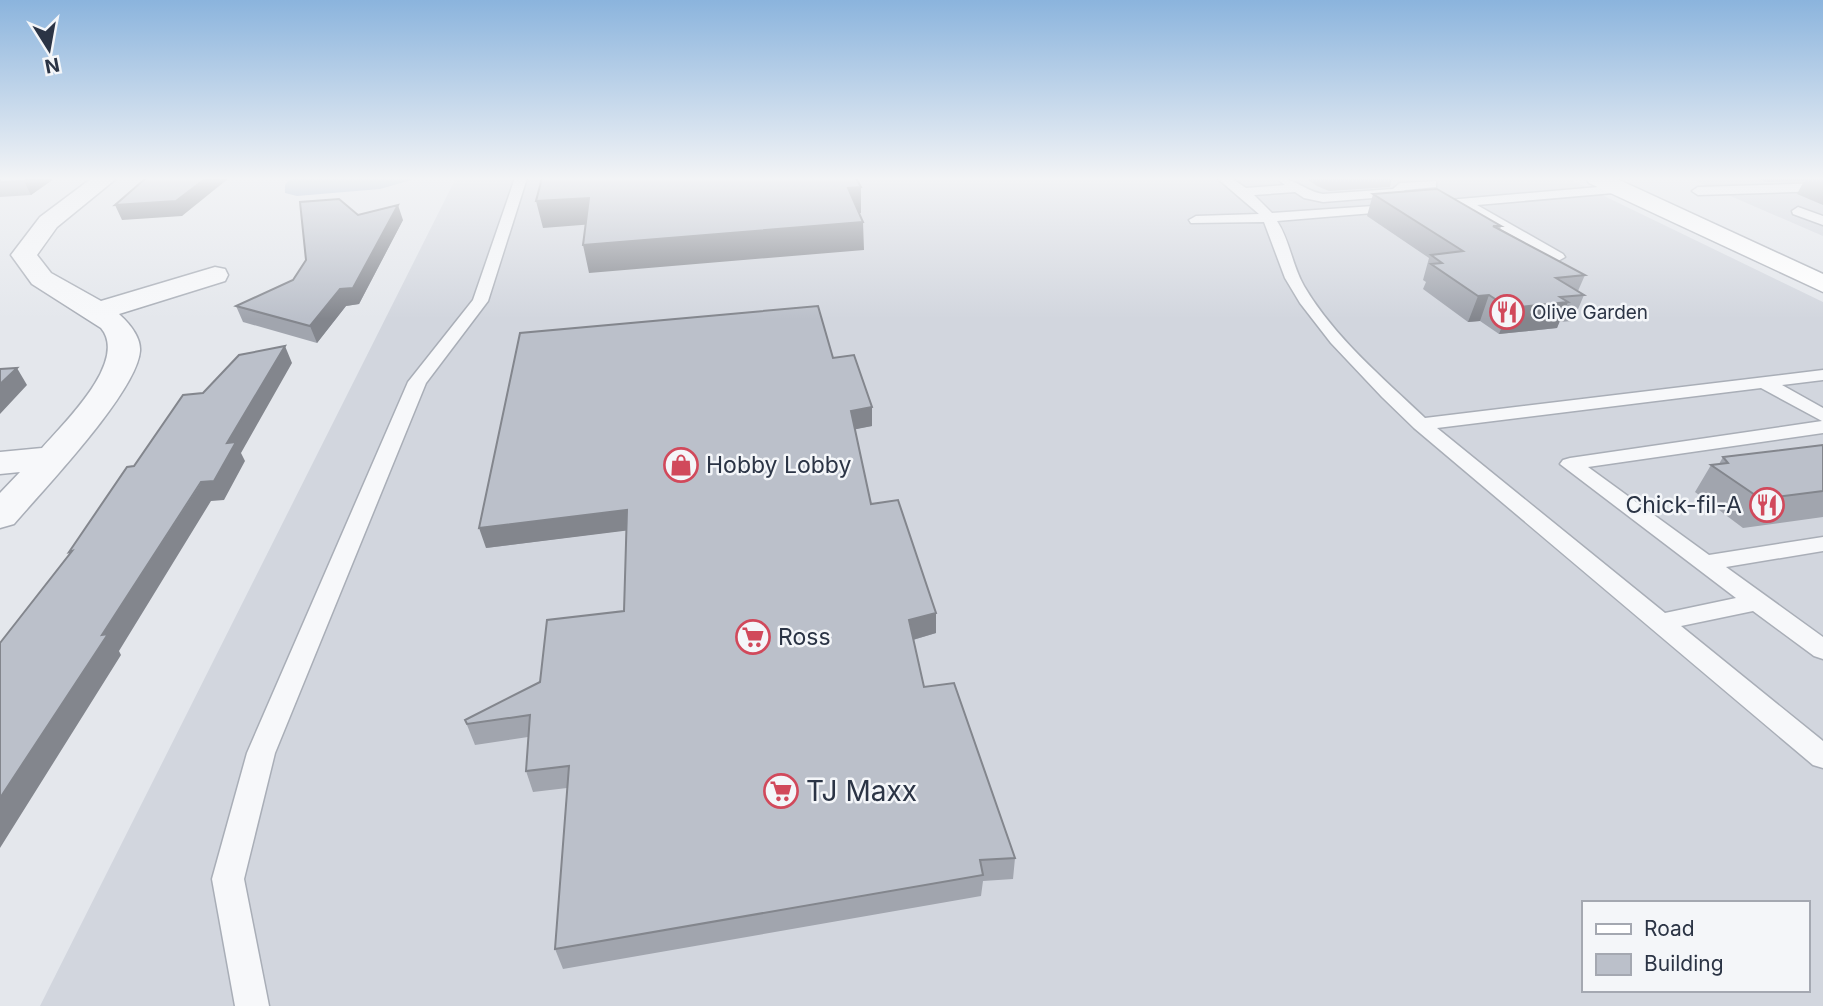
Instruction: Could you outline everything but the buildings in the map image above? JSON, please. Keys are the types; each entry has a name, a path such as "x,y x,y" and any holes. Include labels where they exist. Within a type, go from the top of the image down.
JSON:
{"main road":[{"path":"1697,225 1823,284"}],"street":[{"path":"0,516 89,412 122,366 125,348 120,331 99,311 43,279 27,264 12,258 46,225"},
{"path":"99,311 215,275"},
{"path":"0,463 50,458"}],"lane":[{"path":"252,1006 228,879 261,753 417,382 480,301 505,225"},
{"path":"1273,225 1296,285 1321,319 1421,424 1823,757"},
{"path":"1502,225 1558,257"},
{"path":"1421,424 1823,375"},
{"path":"1763,382 1823,416"},
{"path":"1823,427 1570,464 1823,650"},
{"path":"1705,563 1823,544"},
{"path":"1660,622 1757,602"}],"shaded area":[{"path":"432,225 1664,225 1823,302 1823,1006 40,1006"},
{"path":"1797,225 1823,225 1823,236"}],"place":[{"name":"Olive Garden","path":"1507,312"},
{"name":"Hobby Lobby","path":"681,465"},
{"name":"Chick-fil-A","path":"1767,505"},
{"name":"Ross","path":"753,637"},
{"name":"TJ Maxx","path":"781,791"}]}
